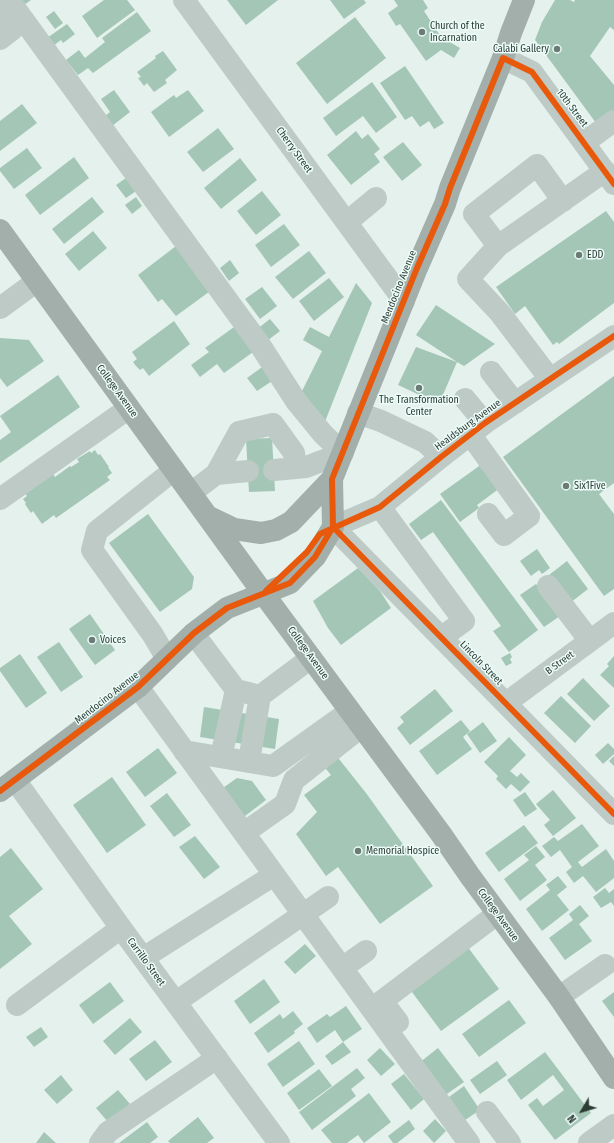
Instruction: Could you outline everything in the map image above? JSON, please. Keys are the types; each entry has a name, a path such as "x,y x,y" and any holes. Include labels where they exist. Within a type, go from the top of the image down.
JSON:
{"main road":[{"name":"Mendocino Avenue","path":"8,785 138,687 194,632 227,608 290,583 315,557 333,527 332,479 445,204 450,188 503,58 510,33 524,0"},
{"name":"College Avenue","path":"0,230 263,594 441,834 497,914 559,997 614,1078"},
{"path":"207,516 234,529 261,533 276,530 291,522 332,479"},
{"name":"Mendocino Avenue","path":"167,659 200,642 263,594"}],"street":[{"path":"9,0 260,346 296,401 323,434 343,453 306,467 274,470"},
{"name":"Cherry Street","path":"184,0 404,301"},
{"path":"0,11 14,29 0,39"},
{"name":"10th Street","path":"503,58 532,72 585,142 609,177"},
{"path":"585,142 614,121"},
{"path":"474,214 537,165 563,201"},
{"path":"550,379 500,313 468,279 498,246 563,201 609,177"},
{"path":"347,222 376,198"},
{"path":"445,204 463,212 474,214 498,246"},
{"path":"0,308 38,281"},
{"name":"Healdsburg Avenue","path":"333,527 380,507 478,429 614,336"},
{"path":"491,372 515,403"},
{"path":"465,399 478,429 529,516 504,535 488,514"},
{"path":"0,499 129,408"},
{"path":"358,413 381,421 425,442 441,457"},
{"path":"191,493 216,474 239,432 273,424 294,453 296,468"},
{"path":"167,659 153,635 92,550 97,531 174,470"},
{"path":"216,474 248,471"},
{"path":"380,507 464,621 442,637"},
{"name":"Lincoln Street","path":"333,527 614,814"},
{"path":"548,586 590,641"},
{"name":"B Street","path":"506,703 614,623"},
{"path":"200,642 236,690 260,696"},
{"path":"249,761 260,696 311,658"},
{"path":"138,687 469,1143"},
{"path":"221,757 236,690"},
{"path":"184,751 273,766 356,719"},
{"path":"244,833 285,804 294,780 356,719"},
{"name":"Carrillo Street","path":"8,785 79,866 121,928 279,1143"},
{"path":"143,958 274,875"},
{"path":"176,1002 328,897"},
{"path":"415,1044 382,1001 497,914"},
{"path":"17,1005 121,928"},
{"path":"342,968 366,951"},
{"path":"559,997 605,965"},
{"path":"100,1143 108,1132 217,1058"},
{"path":"487,1112 510,1143"},
{"path":"589,1143 614,1125"}],"building":[{"path":"21,0 31,0 24,5"},
{"path":"104,0 127,0 135,10 97,38 82,16"},
{"path":"227,0 278,0 246,25"},
{"path":"330,0 364,0 366,3 344,19"},
{"name":"Church of the Incarnation","path":"394,0 423,0 428,8 424,11 441,37 460,48 454,58 441,50 426,61 400,24 396,26 388,13 398,6"},
{"path":"555,0 570,0 574,2 575,0 614,0 614,30 610,27 590,56 614,85 614,116 599,127 535,40 542,22"},
{"path":"54,11 63,23 55,29 46,17"},
{"path":"137,12 151,31 93,73 88,68 78,75 66,60 79,50 85,58 105,42 102,38"},
{"path":"355,17 386,58 327,104 296,63"},
{"path":"67,24 75,34 63,43 61,40 53,46 47,38"},
{"path":"163,51 177,70 165,80 167,83 154,92 147,83 144,86 138,78 141,77 137,72"},
{"path":"405,66 444,123 434,129 429,121 420,127 412,116 405,120 380,83"},
{"path":"372,82 397,117 376,133 363,116 336,136 323,118"},
{"path":"114,90 130,112 112,126 105,116 110,112 101,99"},
{"path":"188,90 204,111 169,137 151,112 174,95 176,98"},
{"path":"22,104 37,123 0,151 0,121"},
{"path":"218,128 234,149 203,172 187,152"},
{"path":"356,131 362,139 368,134 380,149 374,154 380,162 351,185 327,155"},
{"path":"403,142 422,165 402,181 383,157"},
{"path":"27,148 42,168 14,189 0,171 0,168"},
{"path":"74,157 89,178 40,215 25,195"},
{"path":"240,158 257,180 221,209 204,188"},
{"path":"129,176 139,189 126,198 116,185"},
{"path":"262,191 281,215 256,235 237,211"},
{"path":"92,197 104,212 64,244 52,229"},
{"path":"136,197 142,206 132,214 125,205"},
{"name":"EDD","path":"606,211 614,222 614,303 559,344 557,342 553,345 525,306 515,314 496,287"},
{"path":"284,224 300,245 271,267 255,245"},
{"path":"93,231 107,248 79,271 65,254"},
{"path":"180,243 213,289 176,316 162,299 158,302 138,275"},
{"path":"309,251 326,273 293,299 275,277"},
{"path":"230,260 239,273 229,281 220,268"},
{"path":"329,278 344,297 314,321 299,301"},
{"path":"356,283 372,303 324,424 298,399 322,351 303,340 310,327 329,337"},
{"path":"262,287 277,306 260,319 245,299"},
{"path":"436,305 495,344 464,366 416,335"},
{"path":"270,319 280,331 267,341 257,329"},
{"path":"174,321 190,344 149,376 143,368 140,370 133,362 137,359 132,352"},
{"path":"234,327 253,352 224,373 217,364 200,377 191,365 209,352 205,348"},
{"path":"0,338 29,340 44,361 7,387 0,378"},
{"path":"416,347 457,362 439,404 398,385"},
{"path":"265,365 275,379 257,391 247,378"},
{"path":"58,375 80,407 0,463 0,440 11,432 0,416"},
{"name":"Six1Five","path":"614,376 614,483 599,494 614,514 614,589 604,596 503,457"},
{"path":"272,438 275,491 249,492 246,439"},
{"path":"95,450 98,455 100,454 112,473 107,477 110,480 56,518 54,515 42,524 33,511 31,513 25,504 26,503 23,499 27,496 25,493 53,474 55,477 70,466 71,467 79,462 77,459 90,451 91,453"},
{"path":"482,464 500,488 477,505 479,508 460,522 440,494"},
{"path":"441,500 538,630 509,652 493,631 501,626 433,532 421,540 409,524"},
{"path":"148,514 194,577 192,589 160,612 109,543"},
{"path":"537,549 550,568 542,574 539,570 531,576 520,561"},
{"path":"567,561 588,589 570,603 549,575"},
{"path":"358,568 380,591 391,608 341,645 328,628 313,601"},
{"path":"536,584 560,616 544,627 520,595"},
{"name":"Voices","path":"90,614 115,650 95,665 69,629"},
{"path":"59,642 83,677 61,692 37,657"},
{"path":"510,653 512,663 506,666 501,658"},
{"path":"20,654 47,693 26,708 0,671 0,668"},
{"path":"614,656 614,688 600,675 609,666 607,664"},
{"path":"583,678 610,706 594,721 567,694"},
{"path":"435,689 453,711 410,745 397,728 404,722 400,717"},
{"path":"561,696 591,726 575,743 544,713"},
{"path":"204,707 279,719 275,749 200,737"},
{"path":"461,720 470,731 463,737 472,749 437,775 419,751"},
{"path":"483,722 497,741 480,753 467,734"},
{"path":"509,737 526,755 510,771 517,777 521,773 530,782 520,792 511,784 506,789 496,779 498,776 484,762"},
{"path":"608,743 614,749 614,754 603,764 595,755"},
{"path":"158,748 177,773 145,797 126,772"},
{"name":"Memorial Hospice","path":"335,754 366,793 433,886 380,924 338,867 326,876 296,834 317,812 304,795 331,775 322,764"},
{"path":"614,756 614,766 609,761"},
{"path":"112,777 146,825 107,853 73,805"},
{"path":"237,778 252,781 266,800 241,819 220,790"},
{"path":"553,790 576,818 553,836 544,825 550,820 536,804"},
{"path":"525,792 537,809 525,817 513,800"},
{"path":"167,793 191,825 174,837 150,806"},
{"path":"582,824 599,846 578,862 582,867 606,849 614,861 614,878 596,892 583,876 574,883 566,872 572,867 560,850 551,857 542,846 554,837 558,841"},
{"path":"524,825 538,843 499,872 485,853"},
{"path":"195,836 220,867 204,879 179,847"},
{"path":"536,846 545,857 535,865 547,880 520,901 504,879 529,860 524,855"},
{"path":"11,848 43,889 9,916 32,944 0,969 0,857"},
{"path":"558,876 567,887 557,895 569,910 542,931 526,909 550,890 546,885"},
{"path":"605,888 609,893 614,889 614,906 611,902 601,908 593,897"},
{"path":"580,905 589,916 579,924 592,941 565,960 549,938 573,920 569,914"},
{"path":"464,942 499,989 441,1031 406,984"},
{"path":"305,944 316,956 295,974 284,962"},
{"path":"264,979 280,1002 250,1024 234,1001"},
{"path":"110,982 124,1001 93,1024 79,1005"},
{"path":"614,992 614,1017 602,1001"},
{"path":"509,1000 526,1023 479,1057 462,1034"},
{"path":"346,1006 362,1029 343,1042 335,1030 317,1043 307,1028 327,1014 330,1017"},
{"path":"293,1011 303,1024 294,1031 295,1033 268,1053 254,1033 280,1014 283,1019"},
{"path":"130,1018 142,1032 115,1055 103,1041"},
{"path":"41,1027 48,1037 34,1047 26,1037"},
{"path":"155,1040 172,1062 146,1081 129,1059"},
{"path":"299,1041 315,1064 283,1087 267,1064"},
{"path":"343,1042 351,1052 332,1065 325,1056"},
{"path":"380,1048 395,1064 381,1076 367,1060"},
{"path":"438,1048 464,1082 444,1096 419,1063"},
{"path":"545,1052 591,1113 555,1140 528,1105 537,1098 543,1106 564,1090 553,1075 521,1100 507,1080"},
{"path":"497,1061 507,1075 480,1094 470,1080"},
{"path":"357,1068 365,1078 351,1089 356,1096 312,1130 299,1112"},
{"path":"319,1069 332,1086 299,1110 287,1093"},
{"path":"404,1074 424,1099 411,1110 391,1084"},
{"path":"61,1075 73,1090 57,1104 44,1090"},
{"path":"464,1086 480,1110 465,1120 449,1097"},
{"path":"118,1090 130,1104 108,1122 96,1108"},
{"path":"369,1093 391,1122 364,1143 358,1135 347,1143 332,1143 321,1130"},
{"path":"198,1117 214,1138 207,1143 170,1143 168,1141"},
{"path":"435,1119 446,1131 434,1143 423,1131"},
{"path":"409,1120 415,1129 397,1143 393,1143 388,1136"},
{"path":"147,1122 158,1137 150,1143 119,1143"},
{"path":"44,1132 56,1143 36,1143"}],"cycle path":[{"path":"0,791 138,687 194,633 227,608 290,583 315,557 333,527 332,479 417,268 445,204 450,188 503,58 532,72 614,184"},
{"path":"266,591 307,552 320,534 380,507 485,423 614,336"},
{"path":"333,527 614,814"}],"place":[{"name":"Church of the Incarnation","path":"422,32"},
{"name":"Calabi Gallery","path":"557,49"},
{"name":"EDD","path":"579,255"},
{"name":"The Transformation Center","path":"419,388"},
{"name":"Six1Five","path":"566,486"},
{"name":"Voices","path":"92,640"},
{"name":"Memorial Hospice","path":"358,851"}]}
